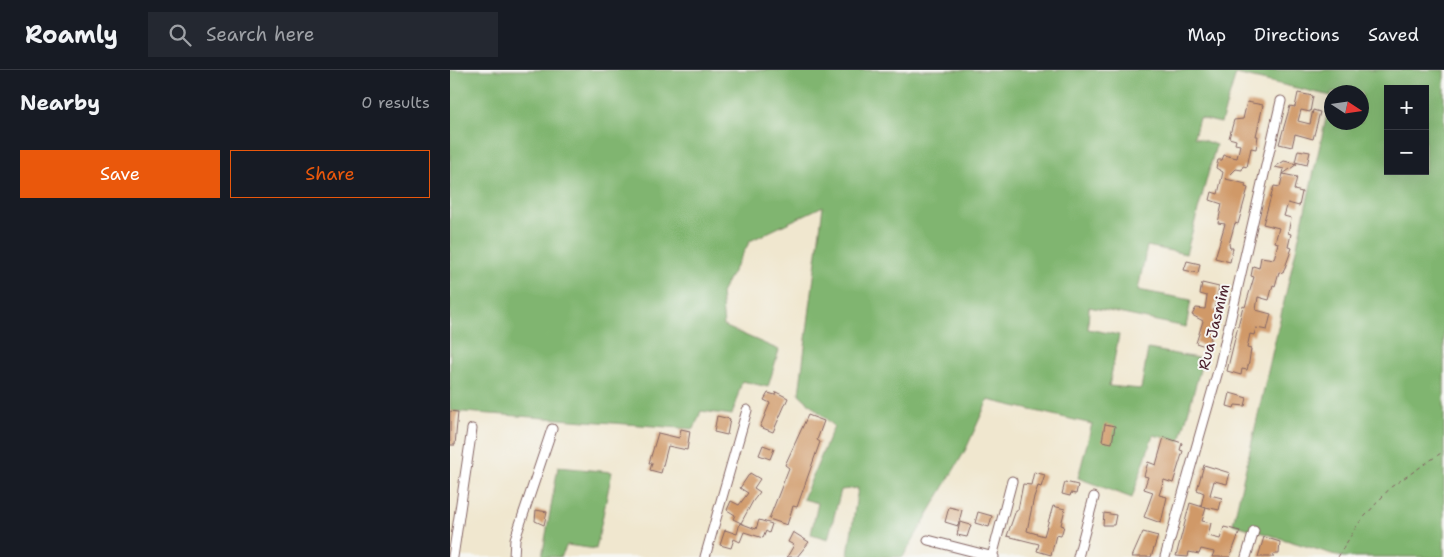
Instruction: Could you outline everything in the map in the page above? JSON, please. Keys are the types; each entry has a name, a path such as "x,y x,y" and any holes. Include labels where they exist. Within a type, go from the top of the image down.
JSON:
{"street":[{"name":"Rua Jasmim","path":"1165,557 1220,364 1281,101"},
{"path":"705,557 747,410"},
{"path":"453,557 472,429"},
{"path":"514,557 515,539 552,429"},
{"path":"928,540 993,557 1012,481"},
{"path":"1078,557 1094,497"},
{"path":"1246,557 1254,531"}],"path":[{"path":"1338,557 1358,524 1391,487 1444,451"}],"green space":[{"path":"450,70 1444,70 1444,557 1342,557 1233,524 1324,128 1324,130 1369,130 1369,85 1324,85 1324,94 1236,74 1221,123 1199,118 1194,137 1216,145 1186,254 1147,246 1138,290 1191,300 1186,327 1089,307 1088,329 1119,335 1109,386 1141,389 1148,349 1203,359 1180,441 1153,435 1132,498 1078,478 1092,424 988,400 966,449 903,557 852,557 848,555 858,488 841,490 828,539 811,534 818,503 803,499 834,426 799,394 823,206 750,241 721,293 724,326 779,350 768,387 742,381 732,415 701,411 694,429 450,411"},
{"path":"558,467 612,472 596,549 567,545 561,557 542,557"}],"building":[{"path":"1298,93 1313,96 1310,112 1301,110 1298,121 1310,124 1313,110 1320,112 1313,139 1295,134 1292,147 1279,144 1290,106 1295,107"},
{"path":"1247,102 1263,105 1256,136 1258,136 1256,149 1251,148 1247,167 1243,166 1242,170 1236,169 1226,179 1246,184 1245,187 1248,188 1238,224 1235,223 1229,244 1230,248 1233,248 1230,262 1215,258 1225,224 1218,223 1222,204 1210,200 1212,192 1218,194 1223,172 1216,168 1218,160 1222,160 1224,155 1237,158 1240,145 1235,144 1236,140 1229,138 1234,120 1243,119"},
{"path":"1298,150 1310,152 1307,165 1295,162"},
{"path":"1284,161 1297,164 1283,174 1297,177 1294,190 1302,192 1299,206 1288,203 1284,216 1291,218 1288,233 1291,234 1288,247 1292,248 1283,273 1279,272 1275,286 1273,285 1269,300 1258,297 1256,310 1271,314 1267,330 1256,328 1254,335 1250,334 1247,348 1251,349 1249,362 1247,370 1242,369 1241,375 1227,371 1243,306 1245,307 1254,277 1251,276 1253,266 1259,268 1261,257 1274,259 1278,243 1275,242 1279,228 1263,224 1274,186 1280,187 1284,169 1275,167"},
{"path":"1187,261 1200,264 1198,273 1184,270"},
{"path":"1202,283 1219,287 1214,310 1218,313 1207,334 1211,336 1208,347 1196,343 1203,321 1192,315 1196,308 1205,309 1207,296 1200,294"},
{"path":"776,392 788,398 773,432 760,427 770,403 764,400 768,393 775,395"},
{"path":"1230,393 1247,398 1245,406 1235,405 1234,408 1227,406"},
{"path":"450,411 458,412 455,445 450,445"},
{"path":"808,415 824,421 817,440 820,442 797,507 793,506 787,525 769,519 789,468 785,465"},
{"path":"717,416 730,419 727,435 714,432"},
{"path":"1105,424 1115,426 1112,443 1102,441"},
{"path":"681,429 690,431 687,450 668,446 661,473 650,470 652,463 649,463 658,433 679,438"},
{"path":"1164,437 1182,443 1180,450 1183,451 1173,483 1164,480 1159,495 1167,497 1161,523 1144,517 1153,492 1144,489 1148,477 1144,476 1148,462 1156,465"},
{"path":"763,445 774,449 770,459 759,455"},
{"path":"1204,465 1230,473 1227,484 1214,481 1210,495 1222,498 1219,510 1201,506 1204,493 1197,490"},
{"path":"1034,472 1045,475 1041,487 1038,486 1034,497 1027,531 1044,536 1053,506 1065,509 1061,525 1064,526 1061,536 1056,535 1051,555 1037,551 1039,544 1007,536 1016,510 1018,510 1023,484 1031,485"},
{"path":"750,473 760,479 754,488 760,492 741,523 733,519 735,515 727,510 731,501 739,505 748,493 740,488"},
{"path":"1065,482 1078,485 1076,494 1071,493 1070,496 1062,494"},
{"path":"1190,503 1206,508 1202,521 1211,523 1208,536 1220,539 1224,527 1240,531 1230,557 1212,557 1214,552 1201,549 1199,554 1189,552 1188,557 1176,556"},
{"path":"949,507 962,510 958,526 945,522"},
{"path":"536,510 547,512 544,525 535,521"},
{"path":"978,512 992,516 989,527 975,523"},
{"path":"1104,513 1116,515 1114,525 1103,525"},
{"path":"759,520 772,524 769,533 766,531 763,538 744,532 740,542 734,539 731,548 720,545 725,530 737,534 740,523 756,529"},
{"path":"960,522 971,525 967,537 957,535"},
{"path":"793,532 809,542 797,557 787,557 794,545 788,542"},
{"path":"1143,532 1158,536 1151,557 1132,557"},
{"path":"1264,537 1280,542 1279,554 1274,554 1273,557 1258,557"}]}
